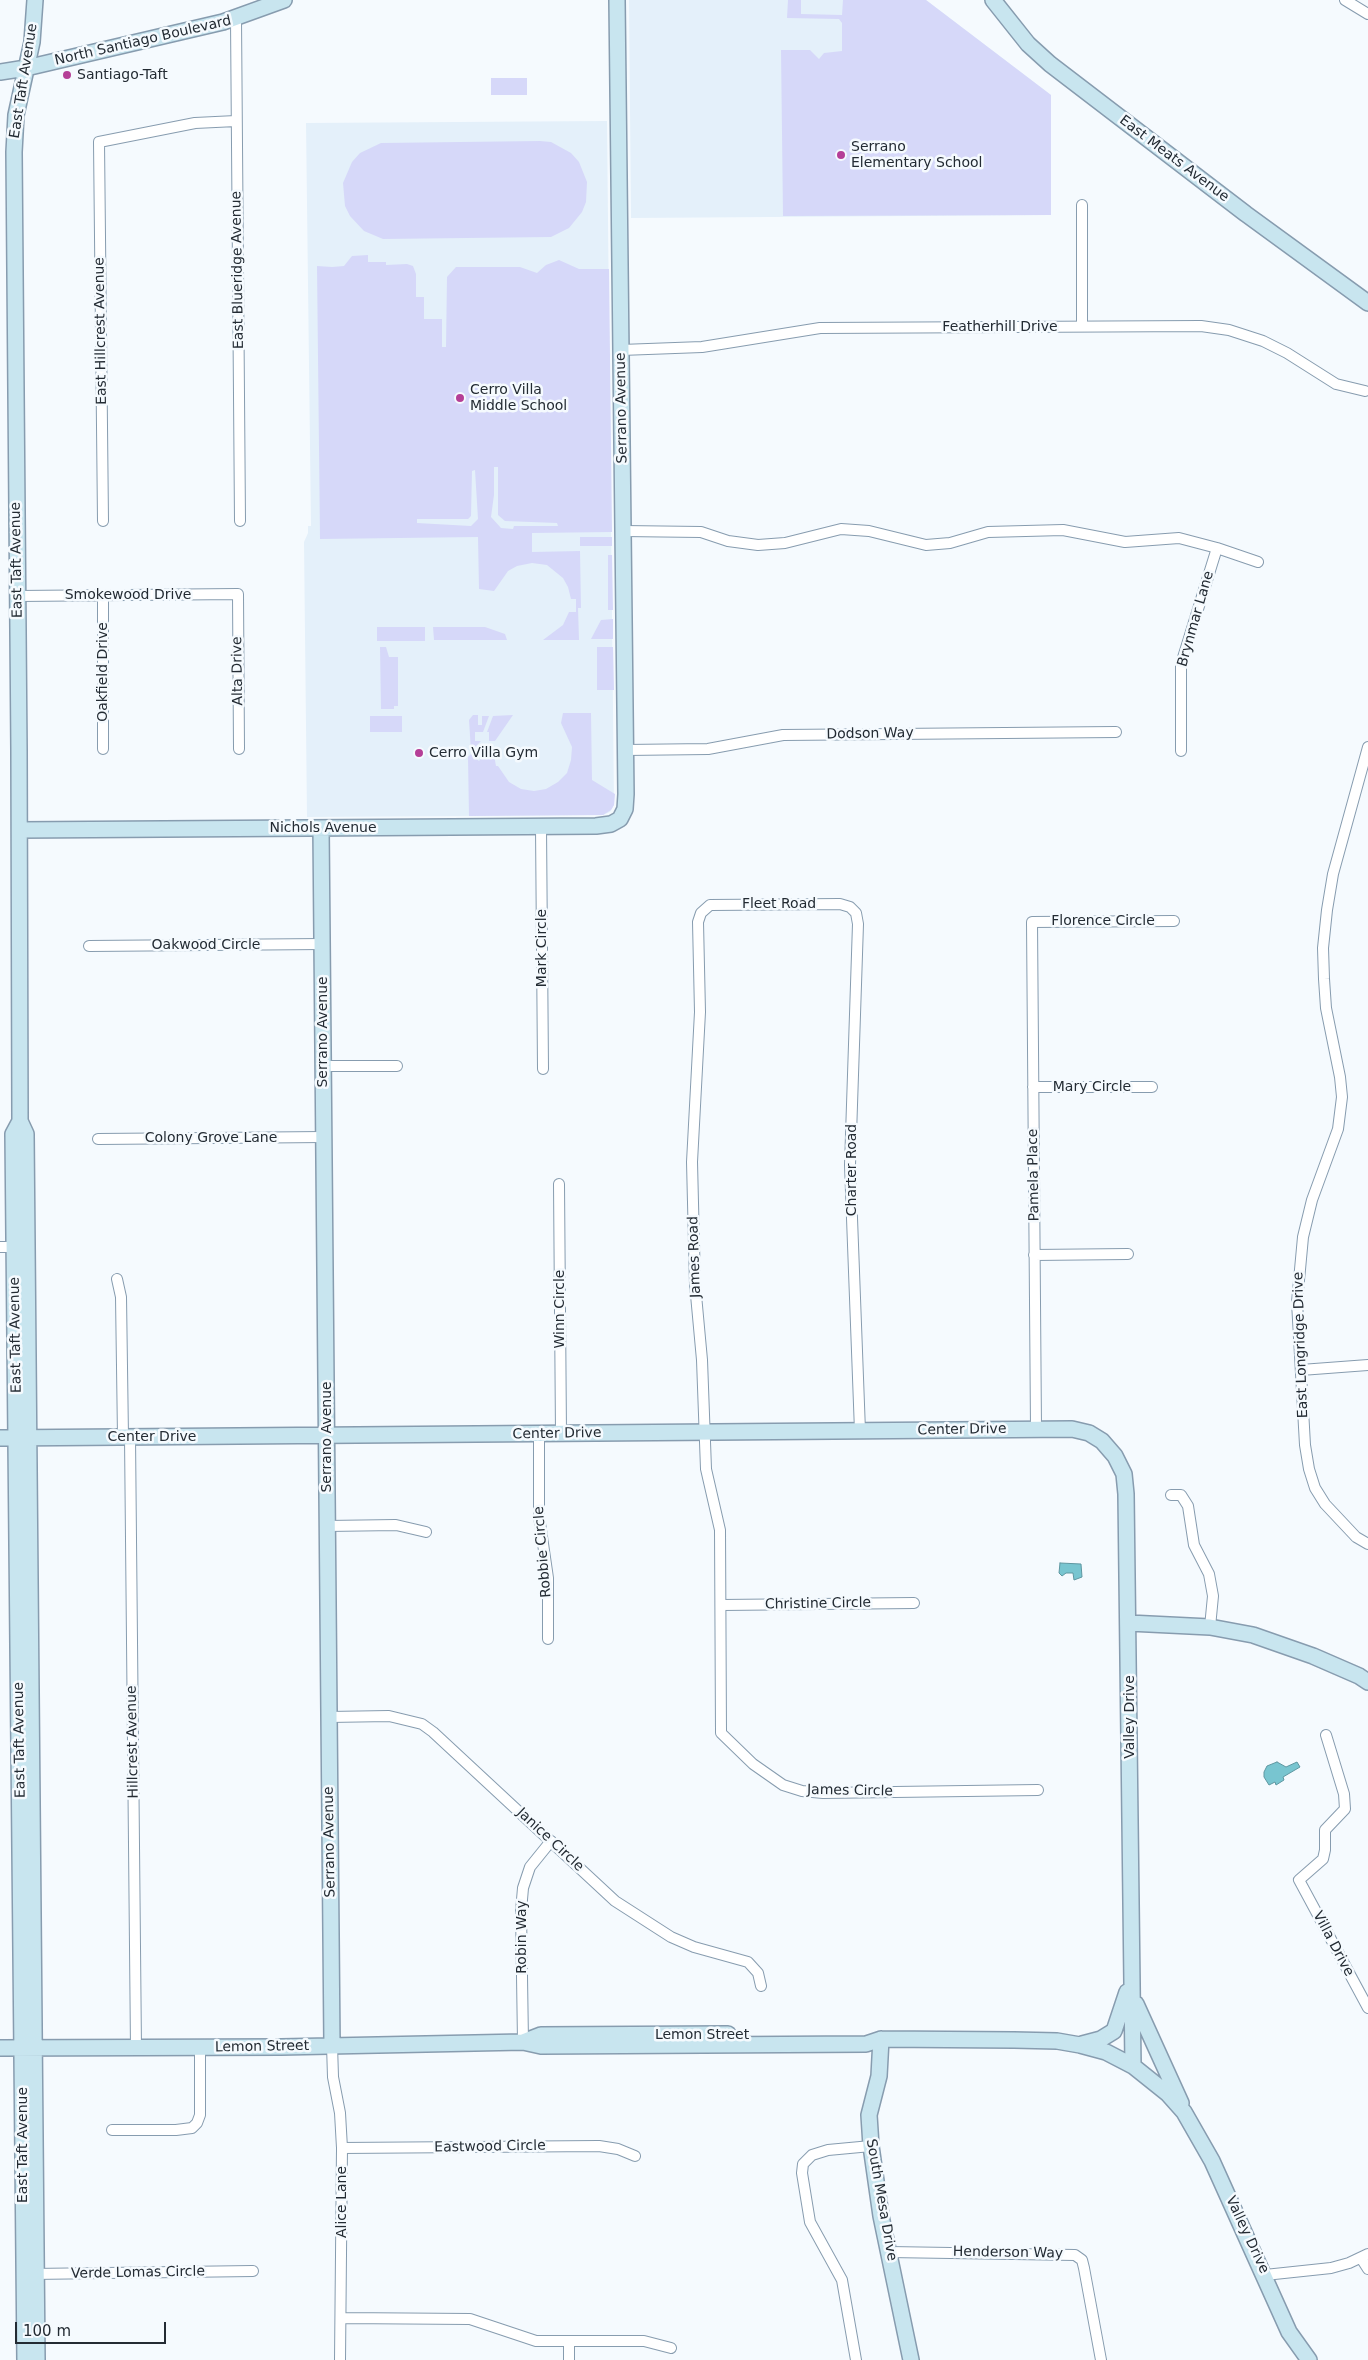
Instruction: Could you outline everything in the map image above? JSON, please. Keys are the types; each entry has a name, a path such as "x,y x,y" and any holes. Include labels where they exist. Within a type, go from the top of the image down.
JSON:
{"street":[{"name":"East Taft Avenue","path":"25,2360 30,2274 23,1438 14,1247 26,1134 20,1121 20,830 14,144 16,115 32,42 36,0"},
{"name":"North Santiago Boulevard","path":"0,72 26,68 236,19 284,0"},
{"name":"Serrano Avenue","path":"617,0 626,750 626,794 622,816"},
{"name":"East Meats Avenue","path":"993,0 1028,44 1050,64 1246,214 1368,304"},
{"path":"1345,0 1368,14"},
{"name":"East Blueridge Avenue","path":"236,19 240,521"},
{"name":"East Hillcrest Avenue","path":"103,521 99,142 195,122 236,121"},
{"path":"1082,205 1082,326"},
{"name":"Featherhill Drive","path":"621,350 695,348 820,328 1189,326 1229,330 1277,347 1336,384 1364,391"},
{"path":"623,531 701,532 728,540 758,545 785,543 841,529 869,531 926,545 950,543 988,532 1063,530 1125,542 1179,538 1258,562"},
{"name":"Brynmar Lane","path":"1181,751 1181,664 1217,548"},
{"name":"Smokewood Drive","path":"18,596 238,594"},
{"name":"Alta Drive","path":"238,594 239,749"},
{"name":"Oakfield Drive","path":"103,595 103,749"},
{"name":"Dodson Way","path":"626,750 708,749 783,735 1116,732"},
{"name":"East Longridge Drive","path":"1368,747 1333,874 1326,910 1323,948 1326,1008 1340,1077 1342,1097 1338,1129 1312,1200 1303,1237 1297,1302 1305,1445 1315,1488 1324,1504 1356,1538 1368,1544"},
{"name":"Nichols Avenue","path":"20,830 541,827 606,825 615,822 622,816"},
{"name":"Mark Circle","path":"541,827 543,1069"},
{"name":"Serrano Avenue","path":"321,828 332,2046"},
{"name":"Fleet Road","path":"704,909 710,905 719,904 840,904 854,910"},
{"name":"James Road","path":"704,909 698,922 700,1012 692,1162 695,1284 702,1360 703,1432 707,1478 720,1530 722,1605"},
{"name":"Charter Road","path":"854,910 858,924 850,1165 860,1431"},
{"name":"Florence Circle","path":"1032,922 1174,921"},
{"name":"Pamela Place","path":"1032,922 1036,1429"},
{"name":"Oakwood Circle","path":"89,946 322,944"},
{"path":"323,1066 397,1066"},
{"name":"Mary Circle","path":"1032,1087 1152,1087"},
{"name":"Colony Grove Lane","path":"98,1139 324,1137"},
{"name":"Winn Circle","path":"559,1184 561,1434"},
{"path":"1034,1255 1128,1254"},
{"name":"Hillcrest Avenue","path":"117,1278 121,1297 127,1437 136,2048"},
{"path":"1301,1370 1368,1365"},
{"name":"Center Drive","path":"0,1438 539,1435 1036,1429 1081,1430 1096,1437 1108,1447"},
{"name":"Robbie Circle","path":"539,1435 538,1516 548,1578 548,1639"},
{"name":"Valley Drive","path":"1108,1447 1120,1464 1125,1483 1129,1623 1133,2066 1168,2094 1182,2110 1212,2160 1289,2332 1310,2360"},
{"path":"1171,1495 1181,1495 1188,1506 1194,1545 1209,1574 1213,1596 1210,1627"},
{"path":"328,1526 396,1525 426,1532"},
{"name":"Christine Circle","path":"722,1605 914,1603"},
{"name":"James Circle","path":"722,1605 721,1733 753,1764 783,1785 802,1791 823,1793 1038,1790"},
{"path":"1129,1623 1210,1627 1266,1639 1313,1656 1368,1682"},
{"name":"Janice Circle","path":"329,1717 389,1716 422,1724 433,1732 615,1902 671,1937 694,1946 742,1958 754,1967 761,1978 762,1986"},
{"name":"Villa Drive","path":"1326,1735 1344,1794 1345,1809 1325,1830 1326,1850 1323,1858 1298,1880 1368,2008"},
{"name":"Robin Way","path":"523,2042 521,1911 523,1888 530,1867 551,1841"},
{"path":"1080,2045 1101,2039 1114,2030 1132,1985"},
{"name":"Valley Drive","path":"1132,1985 1142,2020 1174,2086 1182,2110"},
{"name":"Lemon Street","path":"0,2048 200,2048 523,2042 541,2046 866,2044 881,2039 1014,2040 1057,2041 1080,2045 1106,2052 1133,2066"},
{"name":"South Mesa Drive","path":"881,2039 880,2076 869,2115 871,2146 878,2200 911,2360"},
{"name":"Alice Lane","path":"332,2046 333,2077 340,2113 342,2148 340,2360"},
{"path":"112,2130 176,2130 192,2128 200,2116 200,2048"},
{"name":"Eastwood Circle","path":"342,2148 599,2146 618,2149 635,2156"},
{"path":"856,2360 842,2280 810,2222 802,2174 803,2164 812,2155 828,2150 871,2146"},
{"name":"Henderson Way","path":"889,2252 1075,2255 1082,2260 1102,2360"},
{"path":"1265,2275 1331,2268 1364,2256 1368,2269"},
{"name":"Verde Lomas Circle","path":"30,2274 253,2271"},
{"name":"East Taft Avenue","path":"30,2274 37,2360"},
{"path":"341,2318 470,2319 536,2341 644,2341 671,2348"},
{"path":"569,2341 569,2360"}],"shaded area":[{"name":"Serrano Elementary School","path":"629,0 926,0 1051,95 1051,215 631,218"},
{"path":"788,0 801,0 801,14 842,15 843,0 926,0 1051,95 1051,215 783,216 781,50 810,50 819,59 824,53 842,51 842,23 839,19 787,18"},
{"path":"491,78 527,78 527,95 491,95"},
{"name":"Cerro Villa Middle School","path":"607,121 614,805 610,812 603,815 307,817 304,542 308,533 308,526 311,526 306,123"},
{"path":"551,142 571,153 579,162 587,182 586,202 582,212 569,228 551,237 383,239 364,231 350,216 345,206 343,183 352,162 360,153 381,143"},
{"path":"368,255 368,262 386,262 386,265 407,264 413,266 416,274 416,297 424,297 424,319 442,319 442,347 446,347 447,277 456,267 520,267 537,273 546,265 559,260 579,269 609,269 612,532 532,533 532,552 580,551 581,608 578,608 579,640 543,640 563,625 569,612 576,612 576,599 571,599 563,578 547,565 532,563 517,566 508,571 494,591 479,589 478,537 320,539 317,266 344,266 352,256","holes":["494,467 498,467 498,515 505,521 557,523 558,526 514,526 513,529 501,528 491,517 494,495","475,470 478,519 471,526 417,523 417,519 468,519 471,516 472,471"]},
{"path":"580,537 612,537 612,546 580,546"},
{"path":"608,555 612,555 613,610 608,610"},
{"path":"613,619 613,639 591,639 601,620"},
{"path":"377,627 425,627 425,641 377,641"},
{"path":"433,627 485,627 505,634 507,640 434,640"},
{"path":"380,647 386,647 389,657 398,657 398,706 394,706 394,709 381,709"},
{"path":"597,647 613,647 614,690 597,690"},
{"path":"563,713 591,713 592,780 615,794 614,805 611,810 603,815 469,816 468,757 471,754 479,761 488,751 482,745 489,745 490,755 494,755 496,766 498,766 509,782 521,789 534,791 546,789 558,782 567,773 572,747 561,723"},
{"path":"473,715 478,715 478,725 482,725 482,716 489,716 483,732 475,732 475,741 481,741 471,751 469,720"},
{"path":"513,715 495,741 489,741 489,732 487,732 493,716"},
{"path":"370,716 402,716 402,732 370,732"},
{"path":"1060,1563 1081,1564 1082,1577 1074,1580 1073,1573 1066,1573 1062,1576 1059,1573"},
{"path":"1277,1762 1286,1767 1297,1762 1300,1767 1283,1777 1284,1780 1276,1785 1275,1782 1269,1785 1264,1777 1264,1772 1267,1766"}],"place":[{"name":"Santiago-Taft","path":"67,75"},
{"name":"Serrano Elementary School","path":"841,155"},
{"name":"Cerro Villa Middle School","path":"460,398"},
{"name":"Cerro Villa Gym","path":"419,753"}]}
